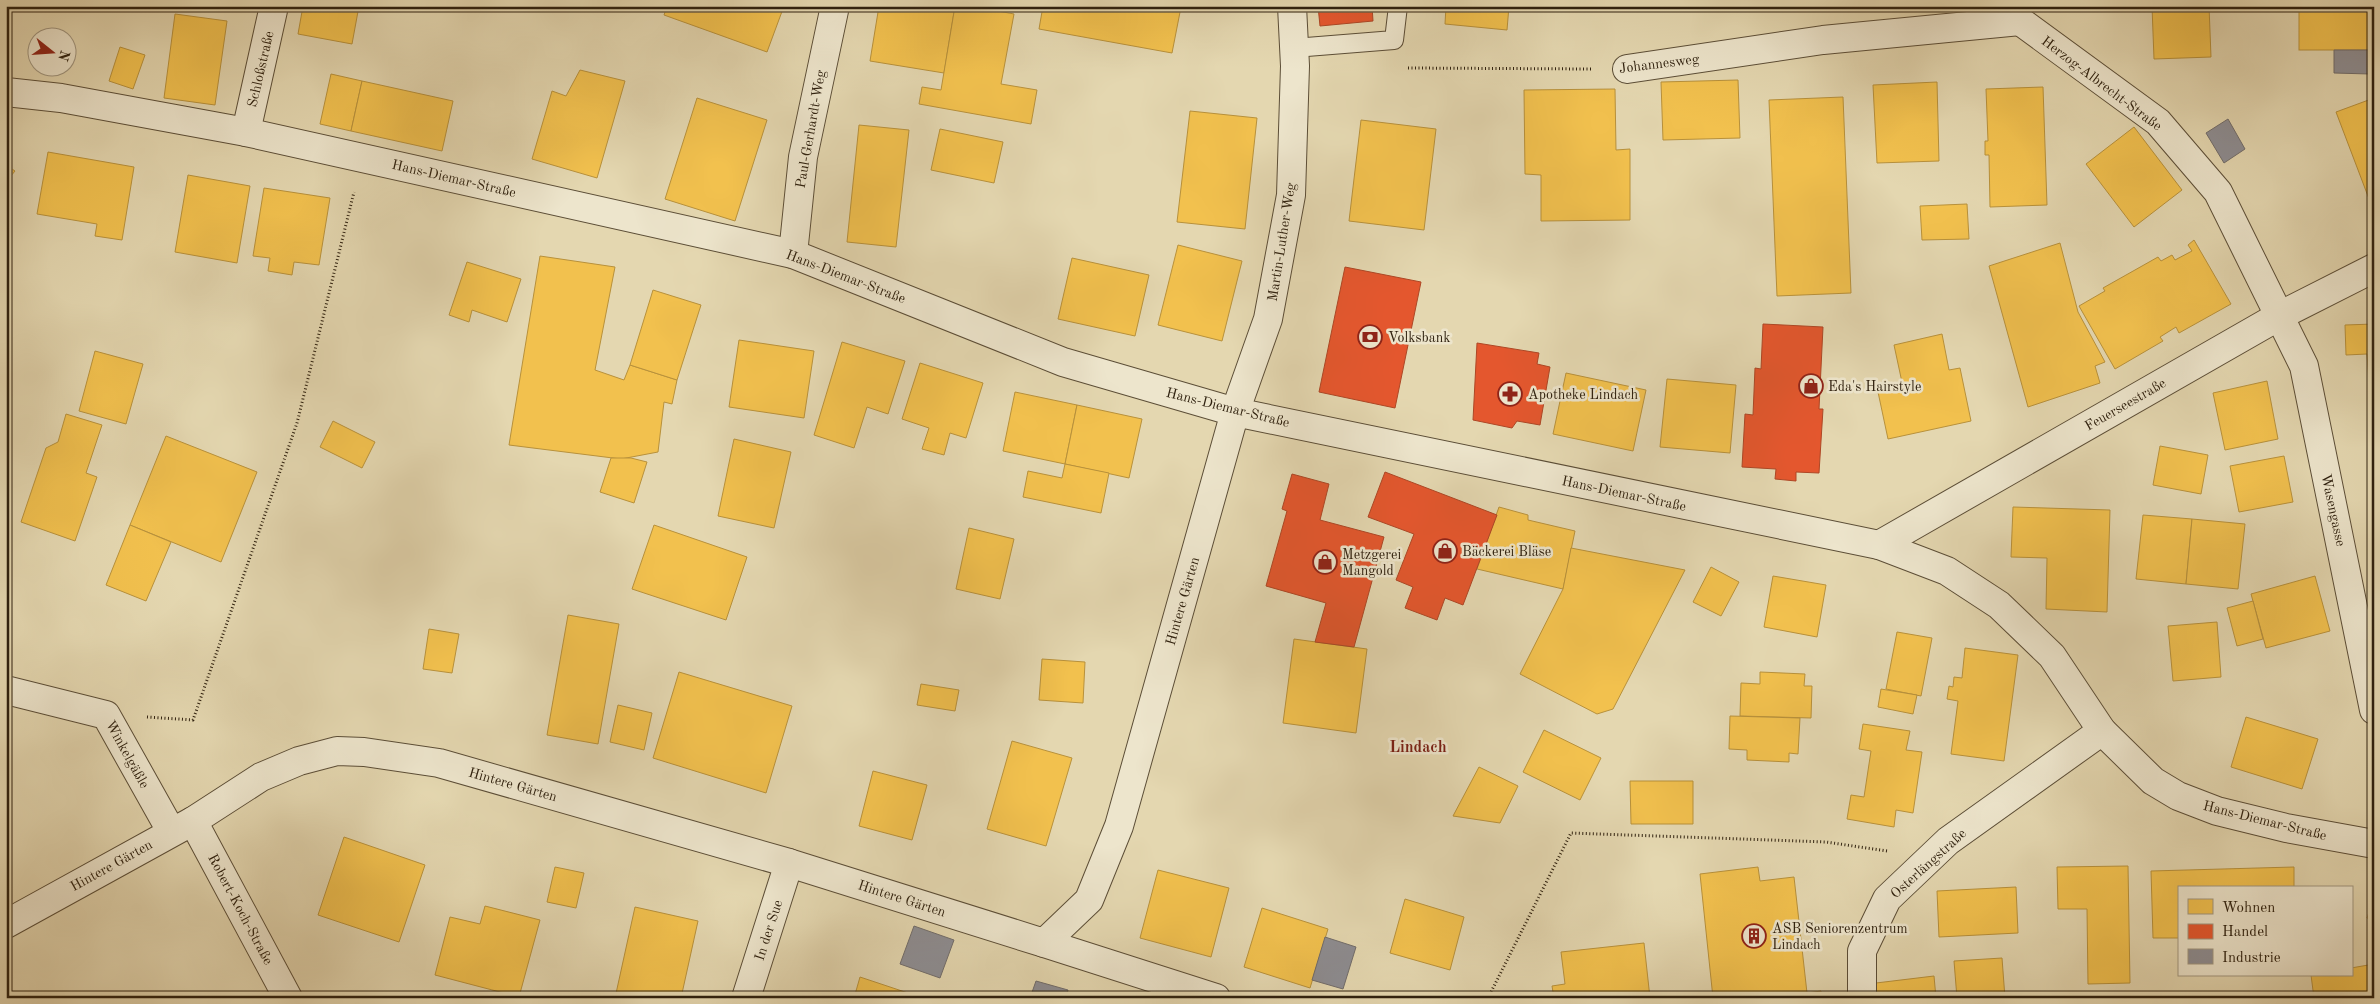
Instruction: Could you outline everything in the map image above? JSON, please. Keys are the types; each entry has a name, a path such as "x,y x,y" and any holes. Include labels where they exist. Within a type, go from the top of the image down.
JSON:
{"street":[{"name":"Schloßstraße","path":"246,132 274,6"},
{"name":"Paul-Gerhardt-Weg","path":"793,254 803,157 835,6"},
{"name":"Martin-Luther-Weg","path":"1235,412 1268,318 1292,195 1294,48 1292,6"},
{"name":"Johannesweg","path":"1627,68 2017,14"},
{"name":"Herzog-Albrecht-Straße","path":"2017,14 2158,122 2218,192 2281,315"},
{"name":"Hans-Diemar-Straße","path":"6,92 61,98 246,132 793,254 1063,362 1235,412 1879,545 1947,571 1999,605 2052,656 2102,731 2153,781 2178,796 2217,812 2286,828 2374,844"},
{"name":"Feuerseestraße","path":"1879,545 2281,315 2374,268"},
{"name":"Wasengasse","path":"2281,315 2304,366 2374,710"},
{"name":"Hintere Gärten","path":"1044,944 1089,900 1119,826 1235,412"},
{"name":"Winkelgäßle","path":"6,690 106,715 182,826"},
{"name":"Osterlängstraße","path":"1862,998 1862,951 1887,899 1948,841 2102,731"},
{"name":"Hintere Gärten","path":"6,924 182,826 261,777 299,761 337,751 364,752 440,763 789,863 1216,998"},
{"name":"Robert-Koch-Straße","path":"182,826 288,998"},
{"name":"In der Sue","path":"746,998 789,863"}],"lane":[{"path":"1294,48 1394,40 1398,6"}],"path":[{"name":"Johannesweg","path":"1401,68 1627,68"},
{"path":"106,715 194,720 297,423 362,158"},
{"path":"1488,998 1571,832 1826,842 1896,853 1912,876"}],"building: Wohnen":[{"path":"303,6 359,6 352,44 298,34"},
{"path":"667,6 784,6 767,52 664,15"},
{"path":"879,6 955,6 944,73 870,61"},
{"path":"955,6 972,6 1014,14 1001,84 1037,90 1031,124 919,104 922,87 941,90"},
{"path":"1043,6 1181,7 1172,53 1039,29"},
{"path":"1446,6 1509,6 1507,30 1445,24"},
{"path":"1836,6 1913,6 1913,7 1836,11"},
{"path":"2152,6 2209,6 2211,57 2154,59"},
{"path":"2299,6 2370,6 2370,50 2299,50"},
{"path":"175,14 227,21 215,105 164,98"},
{"path":"120,47 145,55 133,89 109,81"},
{"path":"580,70 625,81 597,178 532,159 552,91 566,96"},
{"path":"331,74 362,81 351,131 320,124"},
{"path":"1738,80 1740,138 1663,140 1661,82"},
{"path":"362,81 453,101 442,151 351,131"},
{"path":"1937,82 1939,161 1877,163 1873,85"},
{"path":"2043,87 2047,205 1990,207 1989,155 1985,155 1985,141 1988,141 1986,89"},
{"path":"1615,89 1616,150 1630,149 1630,220 1541,221 1541,175 1525,174 1524,90"},
{"path":"1843,97 1851,293 1777,296 1769,100"},
{"path":"697,98 767,120 735,221 665,199"},
{"path":"2374,98 2374,212 2336,112"},
{"path":"1190,111 1257,118 1245,229 1177,222"},
{"path":"1361,120 1436,129 1424,230 1349,221"},
{"path":"859,125 909,130 896,247 847,242"},
{"path":"2134,127 2182,190 2134,227 2086,164"},
{"path":"940,129 1003,142 994,183 931,170"},
{"path":"48,152 134,167 122,240 95,236 97,224 37,214"},
{"path":"6,165 15,171 6,182"},
{"path":"188,175 250,186 237,263 175,252"},
{"path":"264,188 330,198 319,265 294,262 292,275 268,271 270,258 253,256"},
{"path":"1967,204 1969,239 1922,240 1920,206"},
{"path":"2194,240 2231,304 2179,333 2176,327 2160,337 2163,341 2115,369 2079,306 2105,291 2103,288 2158,257 2161,261 2172,255 2175,260 2192,251 2188,245"},
{"path":"2060,243 2078,312 2105,362 2095,366 2100,383 2028,407 1989,266"},
{"path":"1178,245 1242,261 1222,341 1158,325"},
{"path":"540,256 615,267 595,370 624,380 630,365 677,380 672,404 664,402 658,452 621,459 509,445"},
{"path":"1072,258 1149,275 1135,336 1058,319"},
{"path":"467,262 521,279 507,322 472,310 469,322 449,315"},
{"path":"653,290 701,305 677,380 630,365"},
{"path":"2374,324 2374,412 2371,412 2367,354 2346,355 2345,325"},
{"path":"1942,334 1949,370 1960,368 1971,421 1888,439 1878,392 1903,387 1894,345"},
{"path":"739,340 814,351 804,418 729,407"},
{"path":"842,342 905,361 888,414 867,407 854,448 814,435"},
{"path":"95,351 143,364 126,424 79,411"},
{"path":"920,363 983,383 966,438 950,433 944,455 922,449 929,428 902,419"},
{"path":"1566,373 1646,390 1633,451 1553,434"},
{"path":"1667,379 1736,385 1730,453 1660,447"},
{"path":"2267,381 2278,439 2225,450 2213,393"},
{"path":"1015,392 1077,405 1065,464 1003,451"},
{"path":"1077,405 1142,419 1129,478 1065,464"},
{"path":"2371,412 2374,412 2374,472"},
{"path":"66,414 102,425 86,473 97,477 75,541 21,522 46,448 58,442"},
{"path":"333,421 375,442 362,468 320,447"},
{"path":"166,436 257,472 221,562 130,525"},
{"path":"734,439 791,452 774,528 718,516"},
{"path":"2160,446 2208,455 2201,494 2153,485"},
{"path":"2284,456 2293,502 2239,512 2230,466"},
{"path":"611,458 631,458 647,462 634,503 600,492"},
{"path":"1065,464 1109,473 1101,513 1023,497 1028,471 1062,478"},
{"path":"1499,507 1528,515 1528,520 1575,531 1563,589 1477,569"},
{"path":"2013,507 2110,510 2107,612 2046,609 2047,558 2011,557"},
{"path":"2143,515 2192,519 2186,584 2136,579"},
{"path":"2192,519 2245,524 2238,589 2186,584"},
{"path":"130,525 171,542 146,601 106,585"},
{"path":"654,525 747,557 726,620 632,589"},
{"path":"969,528 1014,539 1000,599 956,589"},
{"path":"1571,548 1685,570 1613,709 1597,714 1520,674 1563,589"},
{"path":"1711,567 1739,582 1721,616 1693,602"},
{"path":"1773,576 1826,585 1817,637 1764,627"},
{"path":"2315,576 2330,631 2266,648 2251,594"},
{"path":"2253,601 2263,639 2237,646 2227,608"},
{"path":"568,615 619,624 598,744 547,735"},
{"path":"2217,622 2221,677 2173,681 2168,626"},
{"path":"429,629 459,634 452,673 423,669"},
{"path":"1897,632 1932,638 1921,696 1886,689"},
{"path":"1294,639 1367,649 1356,733 1283,723"},
{"path":"1965,648 2018,655 2004,761 1951,754 1958,701 1947,699 1949,686 1953,687 1954,677 1962,678"},
{"path":"1042,659 1085,662 1083,703 1039,700"},
{"path":"679,672 792,706 766,793 653,758"},
{"path":"1760,672 1805,674 1804,686 1812,686 1811,718 1740,716 1741,683 1760,684"},
{"path":"921,684 959,690 955,711 917,705"},
{"path":"1881,689 1917,695 1913,714 1878,707"},
{"path":"618,705 652,713 644,750 610,742"},
{"path":"1730,716 1800,718 1798,754 1789,753 1789,762 1747,760 1747,750 1729,749"},
{"path":"2246,717 2318,739 2302,789 2231,767"},
{"path":"1863,724 1910,731 1906,750 1922,752 1913,813 1896,810 1894,827 1847,819 1851,795 1864,797 1871,751 1859,749"},
{"path":"1544,730 1601,758 1580,800 1523,772"},
{"path":"1012,741 1072,758 1046,846 987,829"},
{"path":"1479,767 1518,786 1500,823 1453,816"},
{"path":"873,771 927,785 912,840 859,826"},
{"path":"1630,781 1693,781 1693,824 1631,824"},
{"path":"344,837 425,865 399,942 318,915"},
{"path":"2128,866 2130,983 2088,984 2087,909 2058,909 2057,867"},
{"path":"555,867 584,873 576,908 547,902"},
{"name":"ASB Seniorenzentrum Lindach","path":"1758,867 1760,881 1794,877 1807,993 1821,991 1821,998 1713,998 1700,874"},
{"path":"2294,867 2294,886 2178,886 2178,938 2153,938 2151,871"},
{"path":"1158,870 1229,888 1211,957 1140,938"},
{"path":"2016,887 2018,933 1939,937 1937,891"},
{"path":"2374,897 2374,920 2367,918"},
{"path":"1405,899 1464,917 1450,970 1390,953"},
{"path":"485,906 540,920 519,997 435,975 450,917 480,924"},
{"path":"635,907 698,921 681,998 615,998"},
{"path":"1262,908 1328,929 1310,988 1244,967"},
{"path":"1644,943 1650,998 1554,998 1552,986 1565,984 1561,952"},
{"path":"2002,958 2005,998 1957,998 1954,961"},
{"path":"2374,964 2374,998 2314,998 2311,976 2352,976 2352,968"},
{"path":"1934,976 1936,998 1877,998 1876,983"},
{"path":"860,977 920,997 920,998 854,998"}],"building: Handel":[{"path":"1318,6 1372,6 1373,21 1320,26"},
{"name":"Volksbank","path":"1345,267 1421,282 1395,408 1319,392"},
{"path":"1763,324 1823,327 1819,409 1823,409 1819,473 1796,472 1796,481 1775,479 1776,469 1742,467 1745,414 1753,415 1755,368 1761,369"},
{"name":"Apotheke Lindach","path":"1477,343 1539,353 1537,364 1550,367 1540,425 1517,421 1512,428 1473,420"},
{"name":"Bäckerei Bläse","path":"1385,472 1497,515 1463,605 1445,598 1437,620 1405,608 1413,587 1396,580 1414,534 1368,517"},
{"name":"Metzgerei Mangold","path":"1292,474 1329,484 1320,520 1384,537 1354,647 1315,642 1326,603 1266,586 1287,511 1282,509"}],"building: Industrie":[{"path":"2334,50 2370,50 2370,74 2334,73"},
{"path":"2228,119 2245,149 2224,163 2206,133"},
{"path":"914,926 954,940 940,978 900,964"},
{"path":"1325,937 1356,947 1343,989 1312,980"},
{"path":"1036,981 1068,990 1066,998 1030,998"}],"place":[{"name":"Volksbank","path":"1370,337"},
{"name":"Eda's Hairstyle","path":"1811,386"},
{"name":"Apotheke Lindach","path":"1510,394"},
{"name":"Bäckerei Bläse","path":"1445,551"},
{"name":"Metzgerei Mangold","path":"1325,562"},
{"name":"ASB Seniorenzentrum Lindach","path":"1754,936"}],"district":[{"name":"Lindach","path":"1418,746"}]}
